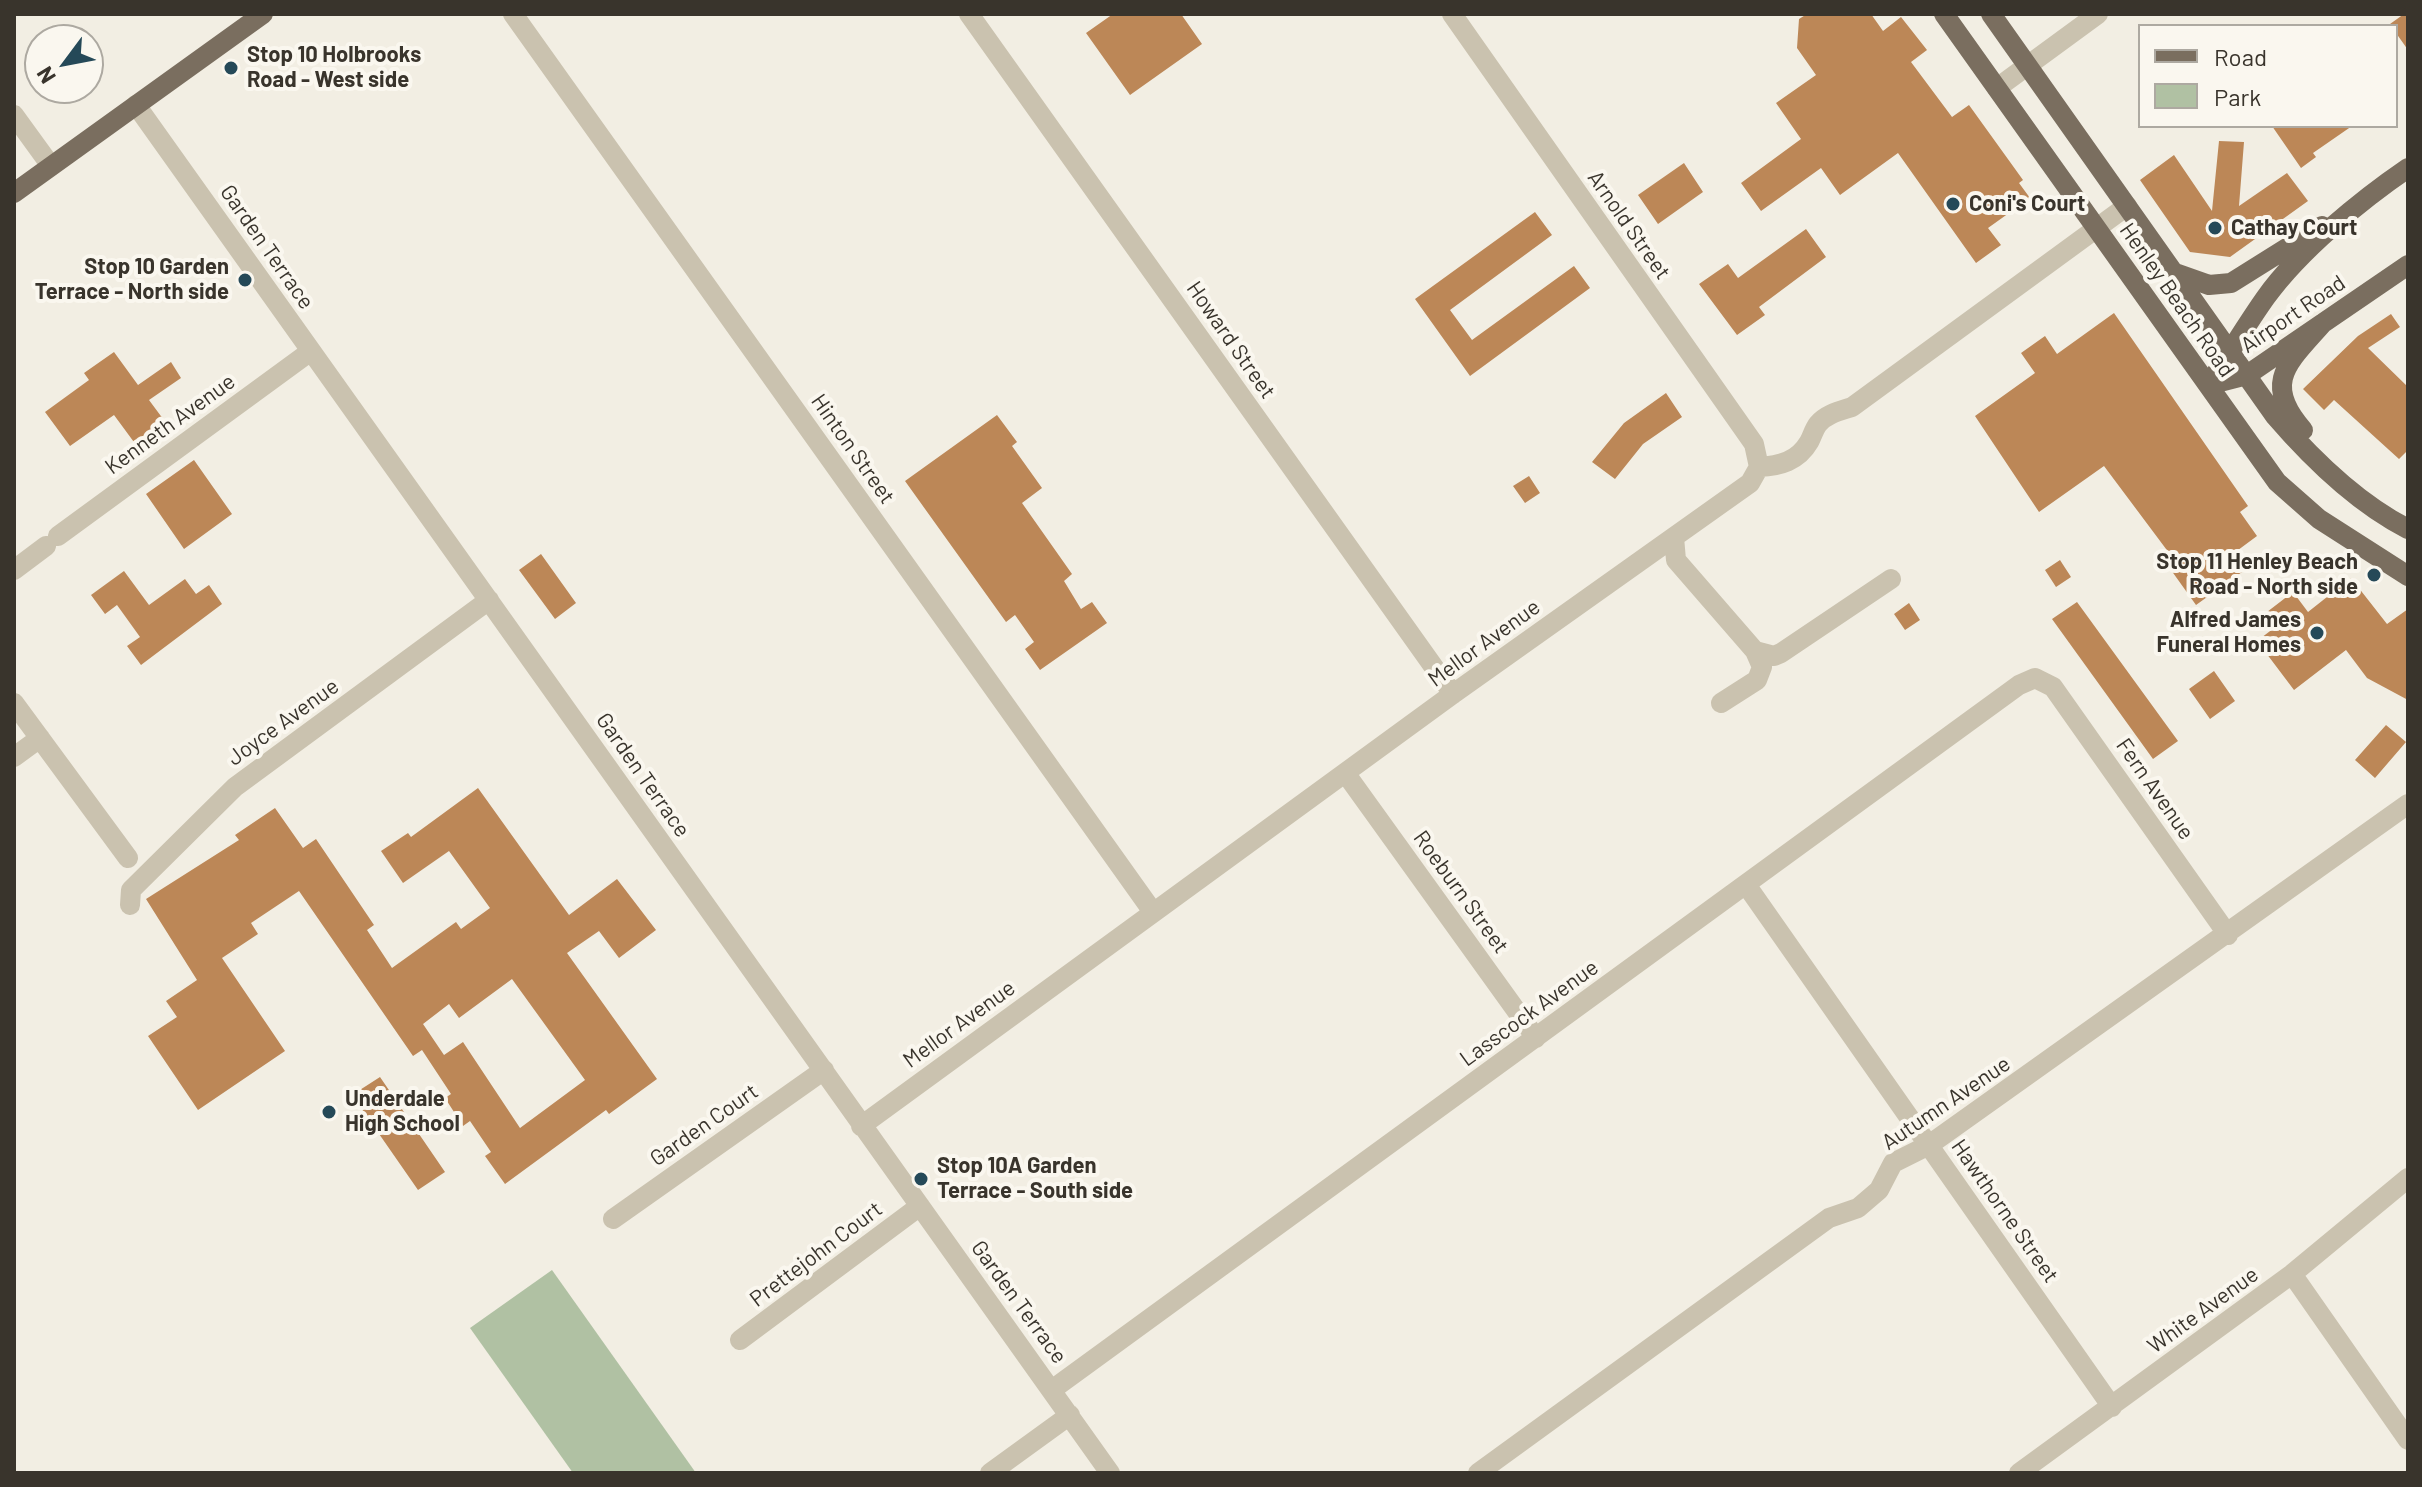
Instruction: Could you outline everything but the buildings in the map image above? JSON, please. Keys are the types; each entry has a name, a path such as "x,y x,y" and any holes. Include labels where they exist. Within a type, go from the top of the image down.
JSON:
{"main road":[{"path":"14,193 263,14"},
{"name":"Henley Beach Road","path":"1944,14 2277,482 2319,519 2408,576"},
{"name":"Henley Beach Road","path":"1991,14 2275,416 2304,450 2402,526"},
{"name":"Airport Road","path":"2208,385 2277,285 2378,188 2408,168"},
{"path":"2175,273 2209,285 2231,283 2378,188"},
{"name":"Airport Road","path":"2208,385 2247,375 2408,265"},
{"path":"2323,323 2288,363 2281,381 2281,398 2290,415 2319,448 2402,526"}],"street":[{"name":"Hinton Street","path":"513,14 1153,912"},
{"name":"Howard Street","path":"969,14 1453,694"},
{"name":"Arnold Street","path":"1452,14 1754,444 1759,467"},
{"path":"1997,88 2098,14"},
{"name":"Garden Terrace","path":"136,105 1110,1473"},
{"path":"14,115 51,166"},
{"path":"1759,467 1777,466 1793,459 1802,452 1817,425 1834,412 1852,407 2127,206"},
{"name":"Kenneth Avenue","path":"14,570 311,351"},
{"name":"Mellor Avenue","path":"861,1126 1453,694 1750,483 1759,467"},
{"path":"1674,537 1676,560 1755,651 1762,667 1757,680 1721,703"},
{"path":"1755,651 1774,656 1781,653 1891,579"},
{"name":"Joyce Avenue","path":"130,905 131,890 235,787 489,600"},
{"name":"Lasscock Avenue","path":"1053,1389 2019,685 2035,678"},
{"name":"Fern Avenue","path":"2035,678 2053,687 2228,935"},
{"path":"14,703 128,858"},
{"path":"14,757 40,738"},
{"name":"Roeburn Street","path":"1346,774 1536,1038"},
{"name":"Autumn Avenue","path":"1478,1473 1829,1218 1858,1208 1879,1190 1893,1163 1929,1145 2408,804"},
{"name":"Hawthorne Street","path":"1747,886 2112,1407"},
{"name":"Garden Court","path":"613,1219 824,1070"},
{"name":"White Avenue","path":"2019,1473 2292,1274 2408,1178"},
{"name":"Prettejohn Court","path":"740,1340 920,1206"},
{"path":"2292,1274 2408,1440"},
{"path":"990,1473 1070,1415"}],"green space":[{"path":"552,1270 696,1473 573,1473 470,1328"}],"place":[{"name":"Stop 10 Holbrooks Road - West side","path":"231,68"},
{"name":"Coni's Court","path":"1953,204"},
{"name":"Cathay Court","path":"2215,228"},
{"name":"Stop 10 Garden Terrace - North side","path":"245,280"},
{"name":"Stop 11 Henley Beach Road - North side","path":"2374,575"},
{"name":"Alfred James Funeral Homes","path":"2317,633"},
{"name":"Underdale High School","path":"329,1112"},
{"name":"Stop 10A Garden Terrace - South side","path":"921,1179"}]}
